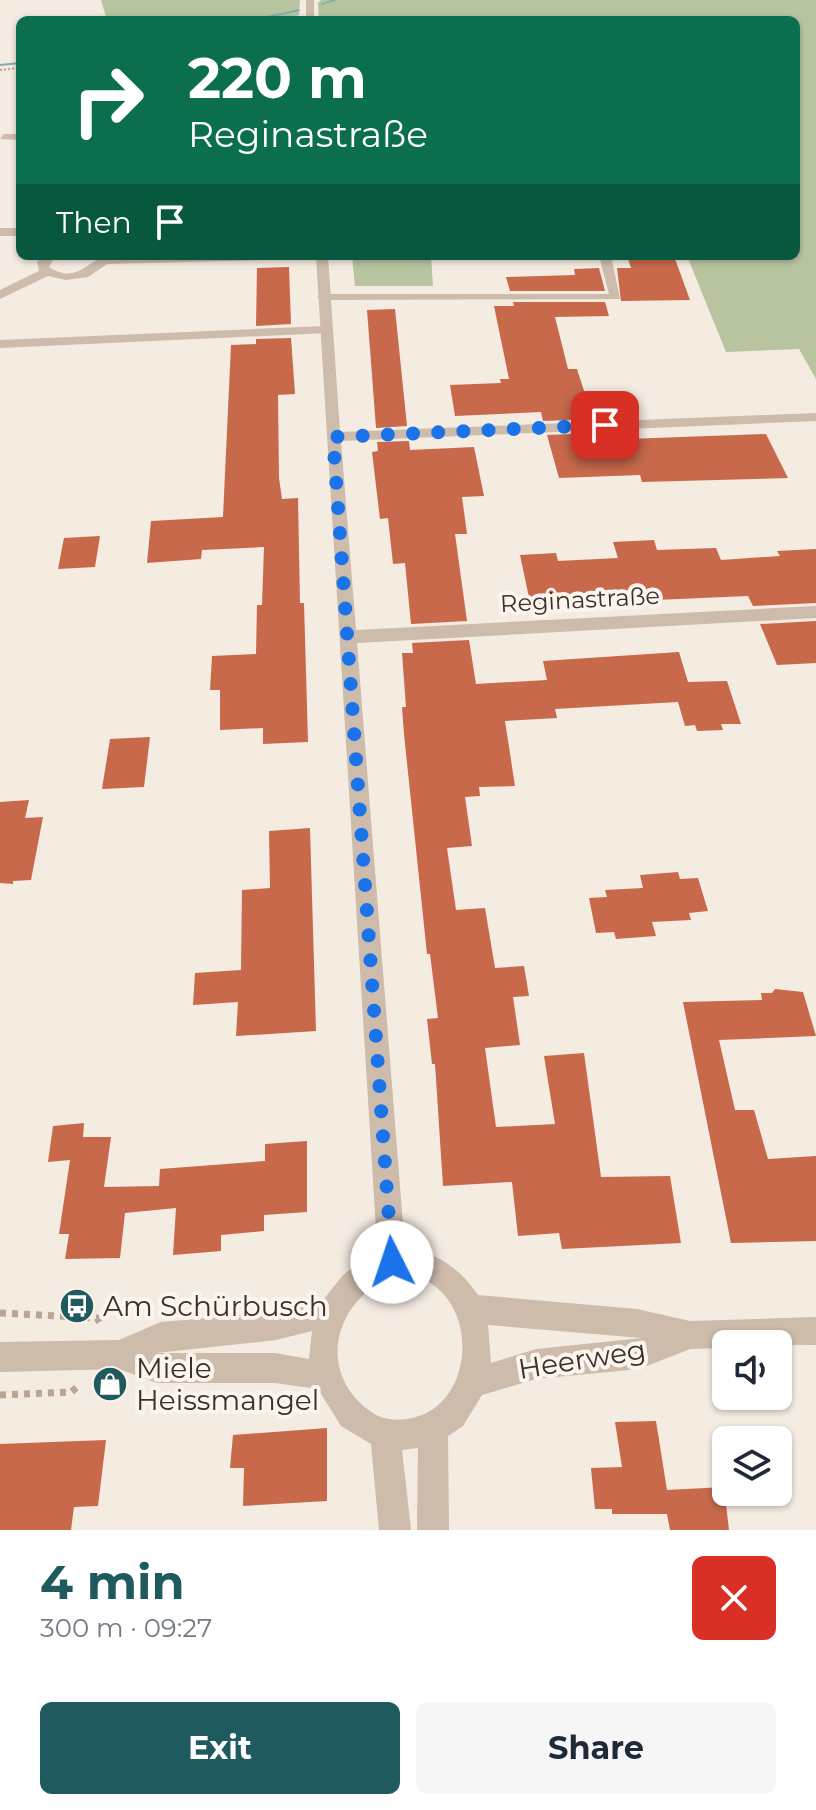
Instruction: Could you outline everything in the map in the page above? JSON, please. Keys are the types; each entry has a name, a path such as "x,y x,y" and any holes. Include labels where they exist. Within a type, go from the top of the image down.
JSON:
{"street":[{"path":"4,137 16,137"},
{"path":"45,260 47,272"},
{"path":"0,295 47,272 78,276 91,272 100,260"},
{"path":"322,260 392,1262"},
{"path":"333,437 816,417"},
{"name":"Reginastraße","path":"347,637 816,612"},
{"path":"392,1262 421,1263 449,1278 469,1308 476,1333 479,1364 473,1383 454,1414 433,1430 408,1437 385,1435 364,1426 347,1411 333,1392 324,1344 332,1311 352,1281 371,1268 392,1262"},
{"name":"Heerweg","path":"469,1308 529,1316 637,1323 690,1335 816,1331"},
{"path":"119,1354 161,1336 276,1326 332,1311"},
{"name":"Heerweg","path":"473,1383 536,1364 639,1354 690,1335"},
{"path":"0,1357 119,1354 157,1368 275,1368 328,1376"},
{"path":"433,1430 433,1530"},
{"path":"385,1435 395,1530"}],"lane":[{"path":"323,297 616,297 606,260"},
{"path":"0,344 325,330"}],"path":[{"path":"0,1313 97,1318 119,1354"}],"green space":[{"path":"101,0 300,0 299,15 294,16 106,16"},
{"path":"321,0 816,0 816,379 799,349 726,352 689,260 800,260 800,16 319,16 318,3"},
{"path":"352,260 431,260 433,286 355,286"}],"building":[{"path":"628,260 675,260 690,300 621,301 617,268 631,268"},
{"path":"289,267 291,324 256,326 257,268"},
{"path":"599,268 605,291 510,291 506,277 575,275 574,269"},
{"path":"513,302 605,302 609,316 555,317 568,369 577,369 593,419 543,421 541,412 455,416 450,385 501,383 500,379 509,379 494,306 514,306"},
{"path":"395,309 407,426 376,428 367,310"},
{"path":"291,338 295,394 278,395 279,478 282,499 298,498 308,742 263,744 263,728 220,730 220,690 210,690 212,656 256,654 257,605 262,605 264,547 202,550 201,559 147,563 151,521 223,517 231,345 256,344 256,339"},
{"path":"597,433 599,440 766,434 788,478 642,482 640,475 559,478 547,435"},
{"path":"409,441 410,450 474,447 484,496 462,497 467,534 455,534 467,621 411,624 405,563 393,564 388,518 380,519 372,452 378,451 377,442"},
{"path":"100,536 95,567 58,569 64,538"},
{"path":"654,540 657,550 716,548 721,560 780,556 777,551 816,549 816,603 753,606 748,596 655,600 653,594 560,600 561,606 531,607 520,555 556,553 558,561 618,558 613,542"},
{"path":"816,621 816,663 777,665 760,624"},
{"path":"469,640 476,684 547,680 543,661 679,652 688,682 727,681 741,724 721,724 723,730 697,731 695,725 685,726 678,702 555,709 557,718 505,721 515,786 479,787 480,796 465,797 472,846 447,848 456,910 485,908 495,968 524,966 529,996 513,997 520,1045 485,1048 496,1127 555,1124 544,1056 584,1053 601,1177 670,1176 681,1243 562,1249 559,1233 518,1236 512,1182 443,1186 435,1064 432,1064 427,1019 438,1018 430,954 427,954 404,734 402,707 406,707 402,653 413,653 412,643"},
{"path":"150,737 144,787 102,789 110,739"},
{"path":"29,800 25,818 43,817 31,880 0,883 0,802"},
{"path":"310,828 316,1031 236,1036 238,1002 193,1005 195,973 241,970 242,890 270,888 269,831"},
{"path":"678,872 680,879 698,878 708,911 689,913 691,920 652,922 656,936 616,939 614,932 596,933 589,898 607,897 605,890 643,888 640,875"},
{"path":"775,989 803,992 816,1036 719,1040 735,1110 754,1110 768,1159 816,1156 816,1241 731,1243 683,1002 762,1000 761,993 772,993"},
{"path":"84,1123 83,1137 111,1137 104,1187 159,1186 160,1169 265,1161 265,1144 307,1141 307,1212 264,1215 264,1231 221,1235 221,1251 173,1255 176,1208 125,1213 120,1258 65,1259 69,1234 59,1234 70,1160 48,1162 53,1126"},
{"path":"656,1421 667,1490 712,1488 712,1506 726,1506 729,1530 670,1530 667,1514 612,1514 612,1509 595,1509 591,1468 622,1467 615,1422"},
{"path":"327,1428 327,1501 243,1506 244,1468 230,1468 233,1435"},
{"path":"106,1440 98,1506 74,1507 71,1530 0,1530 0,1444"}],"waterway":[{"path":"322,4 336,0"},
{"path":"270,16 299,10"},
{"path":"0,65 16,63"}],"place":[{"name":"Am Schürbusch","path":"77,1306"},
{"name":"Miele Heissmangel","path":"110,1384"}],"route":[{"path":"392,1262 333,437 605,425"}]}
